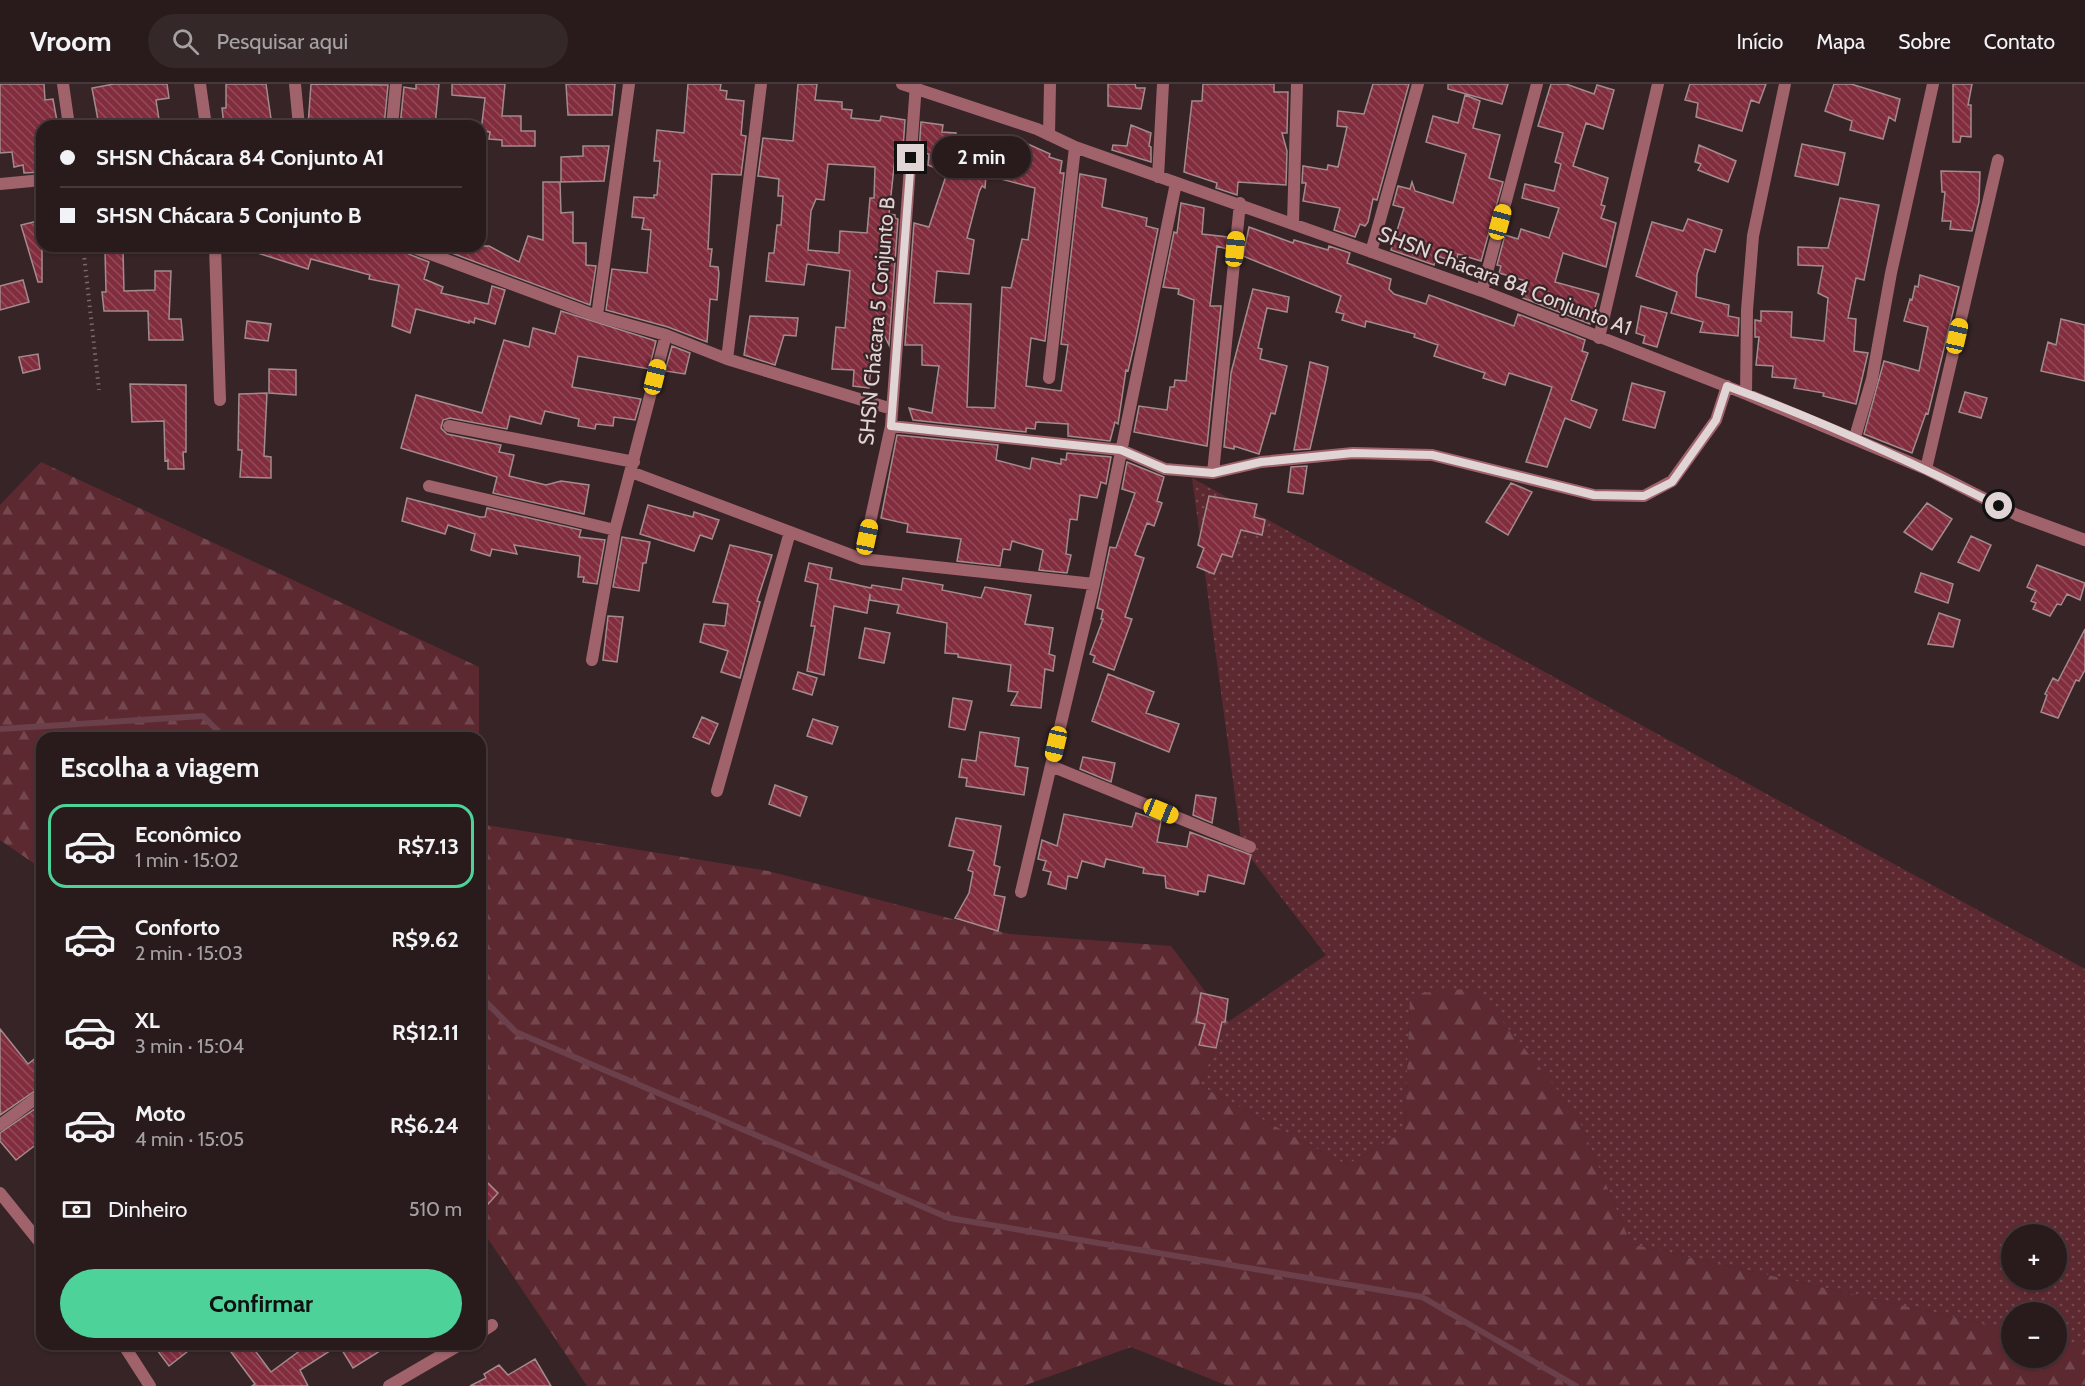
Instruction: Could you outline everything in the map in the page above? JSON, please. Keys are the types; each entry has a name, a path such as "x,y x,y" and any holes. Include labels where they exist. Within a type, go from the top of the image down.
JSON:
{"street":[{"path":"63,84 68,120"},
{"path":"200,84 205,120"},
{"path":"295,84 298,120"},
{"path":"393,120 396,84"},
{"path":"597,316 629,84"},
{"path":"727,359 761,84"},
{"name":"SHSN Chácara 84 Conjunto A1","path":"902,84 916,87 1158,177 1240,203 1482,291 1855,437 1926,469 2017,515 2085,540"},
{"path":"1049,135 1050,84"},
{"path":"1158,177 1162,84"},
{"path":"1293,223 1296,84"},
{"path":"1371,252 1418,84"},
{"path":"1482,291 1537,84"},
{"path":"1599,338 1658,84"},
{"path":"1746,393 1747,310 1753,236 1785,84"},
{"path":"1855,437 1872,379 1891,273 1933,84"},
{"name":"SHSN Chácara 5 Conjunto B","path":"862,559 891,426 916,87"},
{"path":"1049,378 1075,147"},
{"path":"1926,469 1998,160"},
{"path":"0,184 36,181"},
{"path":"1021,892 1094,584 1176,183"},
{"path":"1213,473 1240,203"},
{"path":"215,252 220,400"},
{"path":"425,252 597,316 666,335 727,359 892,409"},
{"path":"592,660 615,530 666,335"},
{"path":"891,426 1121,450 1165,469 1213,473 1261,462 1353,453 1432,455 1594,495 1644,496 1672,482 1716,420 1727,386"},
{"path":"449,426 633,467 862,559 1094,584"},
{"path":"429,486 615,530"},
{"path":"717,791 790,532"},
{"path":"1051,766 1250,847"},
{"path":"0,1125 36,1098"},
{"path":"0,1193 36,1234"},
{"path":"486,1329 492,1325"},
{"path":"127,1350 150,1386"},
{"path":"389,1386 451,1350"}],"path":[{"path":"84,252 99,390"}],"green space":[{"path":"41,462 479,667 479,732 36,732 36,865 0,840 0,505"},
{"path":"1192,478 2085,969 2085,1346 2067,1342 2067,1302 2001,1302 2001,1328 1631,1244 1576,1113 1410,994 1405,1131 1347,1165 1199,1085 1228,1022 1326,955 1242,847"},
{"path":"486,825 768,871 1010,934 1171,946 1228,1022 1199,1085 1347,1165 1405,1131 1410,994 1476,988 1576,1113 1631,1244 2001,1328 2001,1368 2067,1368 2067,1342 2085,1346 2085,1386 1228,1386 1131,1347 1023,1386 587,1386 486,1236"}],"building":[{"path":"0,84 44,84 45,100 53,99 57,120 36,120 36,172 24,173 23,165 14,167 12,152 0,153"},
{"path":"114,84 167,84 169,98 156,100 159,120 98,120 92,88"},
{"path":"226,84 266,84 271,120 223,120 222,108 226,108"},
{"path":"311,84 388,85 385,120 308,120"},
{"path":"416,84 439,84 436,120 401,120 404,87 416,89"},
{"path":"452,84 505,84 502,116 521,116 521,131 535,131 535,146 502,146 502,140 489,139 490,132 486,132 486,120 482,120 485,98 452,95"},
{"path":"566,84 615,84 612,115 568,115"},
{"path":"688,84 721,84 720,90 727,91 726,99 744,101 741,135 746,136 741,175 712,174 708,249 712,249 710,266 718,267 719,273 717,300 710,299 707,342 668,327 606,310 612,269 647,273 651,230 642,229 644,218 632,217 634,197 654,198 654,195 657,195 660,161 654,161 657,130 684,133"},
{"path":"798,84 817,84 815,100 842,102 842,109 852,110 851,118 880,121 881,116 905,120 903,149 896,148 889,214 895,215 898,219 889,345 881,329 879,346 873,345 869,388 853,386 854,370 832,369 836,327 845,328 850,271 807,264 804,285 766,281 769,253 774,253 777,225 781,225 783,196 778,196 779,179 758,176 763,138 793,141","holes":["828,164 875,167 874,198 870,198 867,233 840,231 839,253 808,250 811,211 816,199 824,200"]},
{"path":"1108,84 1135,84 1136,88 1145,88 1141,109 1108,106"},
{"path":"1203,84 1274,84 1274,92 1288,92 1287,133 1282,133 1287,151 1286,185 1238,182 1237,195 1216,188 1217,183 1184,172 1192,101 1202,101"},
{"path":"1373,84 1409,84 1377,200 1373,199 1368,222 1365,226 1360,224 1355,237 1334,230 1340,208 1303,201 1306,183 1302,183 1303,166 1327,170 1328,165 1338,167 1347,127 1337,126 1338,111 1364,114"},
{"path":"1448,84 1508,84 1502,104 1448,89"},
{"path":"1551,84 1566,84 1594,94 1597,85 1614,90 1603,129 1586,123 1573,166 1608,178 1601,205 1605,206 1601,218 1616,223 1606,267 1563,253 1555,282 1599,294 1590,324 1523,298 1526,281 1499,273 1501,266 1497,265 1505,235 1518,239 1521,229 1549,238 1559,208 1522,198 1525,184 1554,191 1561,164 1555,162 1563,133 1538,126"},
{"path":"1690,84 1766,84 1759,103 1751,100 1742,131 1696,117 1698,103 1685,100"},
{"path":"1834,84 1851,84 1900,99 1895,121 1889,117 1883,139 1850,130 1852,121 1825,111"},
{"path":"1953,84 1972,84 1968,105 1971,105 1971,137 1961,136 1960,142 1953,142"},
{"path":"1465,95 1480,101 1473,128 1500,135 1489,178 1503,182 1481,261 1458,254 1456,262 1437,256 1434,265 1391,250 1404,208 1393,205 1398,186 1410,189 1412,182 1415,191 1453,203 1466,154 1426,142 1433,116 1458,123"},
{"path":"921,122 943,125 942,132 956,133 955,138 1015,160 1017,139 1050,154 1049,157 1062,161 1060,173 1064,173 1045,341 1031,338 1026,386 1061,391 1068,345 1061,344 1080,174 1106,179 1102,207 1147,218 1146,226 1158,229 1136,337 1128,371 1126,370 1118,424 1115,422 1110,441 1068,436 1068,424 1036,422 1035,429 1026,428 1026,432 913,420 909,408 932,413 939,366 922,365 922,345 905,345 914,223 929,227 947,173 928,165 929,154 919,152","holes":["986,175 1035,188 1028,240 1022,239 1011,288 1002,287 995,408 967,407 971,304 934,303 937,271 969,274 974,240 967,238 979,192 982,186 985,188"]},
{"path":"1131,125 1151,133 1149,146 1151,147 1151,162 1112,150 1113,145 1127,146"},
{"path":"1802,144 1845,153 1838,185 1795,176"},
{"path":"1699,145 1736,161 1728,182 1698,170 1701,164 1695,162"},
{"path":"583,146 609,146 604,181 561,182 561,157 583,156"},
{"path":"1941,171 1980,172 1979,202 1972,231 1950,229 1951,221 1942,221 1945,192 1942,192"},
{"path":"543,182 560,182 561,213 573,212 573,243 586,243 586,265 596,266 590,305 449,252 486,252 486,246 489,246 519,262 528,236 543,240"},
{"path":"1840,198 1879,205 1864,280 1856,278 1848,318 1856,319 1854,351 1868,353 1856,404 1823,396 1824,393 1794,388 1796,379 1772,377 1773,366 1756,365 1759,337 1755,337 1755,320 1761,321 1761,311 1792,312 1791,337 1824,341 1828,298 1818,293 1823,266 1798,265 1798,247 1828,248"},
{"path":"1181,203 1204,208 1202,234 1228,237 1227,249 1217,246 1210,306 1221,306 1207,446 1134,432 1139,406 1167,410 1170,387 1174,387 1175,380 1186,381 1194,300 1178,294 1179,289 1163,287 1174,232 1177,233"},
{"path":"1688,219 1722,230 1715,252 1705,249 1697,274 1696,297 1729,305 1728,316 1739,318 1738,336 1700,332 1703,322 1671,313 1677,292 1636,276 1652,222 1683,231"},
{"path":"36,221 36,252 42,252 42,282 38,282 21,225"},
{"path":"1249,227 1293,243 1294,240 1328,250 1329,246 1350,253 1347,263 1391,279 1389,289 1394,294 1426,304 1429,295 1514,326 1518,314 1585,340 1582,351 1588,353 1571,400 1597,410 1590,428 1565,418 1547,467 1526,462 1552,387 1509,373 1505,385 1483,378 1485,373 1434,356 1438,345 1414,337 1415,334 1366,321 1365,327 1342,320 1344,314 1336,312 1341,296 1243,256"},
{"path":"105,252 123,252 124,291 155,290 155,271 171,271 169,319 181,319 183,340 149,340 148,311 104,311 102,292 106,292"},
{"path":"254,252 405,252 429,262 424,279 443,287 441,293 488,304 492,286 505,290 495,324 475,318 474,323 469,321 469,323 416,309 410,333 392,326 399,285 369,279 370,275 311,259 308,269"},
{"path":"1920,275 1959,287 1928,414 1926,413 1912,453 1864,434 1884,361 1919,371 1928,327 1904,321 1915,286 1918,287"},
{"path":"23,280 29,302 0,310 0,286"},
{"path":"1253,289 1289,297 1287,312 1267,308 1258,348 1262,349 1260,359 1287,366 1275,414 1271,413 1259,454 1234,446 1234,449 1224,447 1231,373"},
{"path":"1641,306 1667,313 1657,347 1643,343 1645,336 1636,333"},
{"path":"561,311 656,341 649,369 578,356 572,387 641,399 635,420 614,417 613,426 596,424 595,429 578,426 579,419 545,411 541,424 510,416 507,429 450,418 443,420 441,428 447,434 501,445 499,452 514,455 509,476 546,485 561,481 589,485 584,514 493,493 497,477 401,448 416,395 482,413 504,340 529,347 533,328 555,334"},
{"path":"750,316 798,318 796,336 784,335 775,365 744,355"},
{"path":"2061,319 2085,325 2085,381 2041,371 2048,342 2056,345"},
{"path":"247,321 271,324 268,341 245,338"},
{"path":"672,346 690,353 685,374 665,371"},
{"path":"38,354 40,369 23,373 19,357"},
{"path":"1310,362 1328,367 1326,379 1310,449 1294,450"},
{"path":"269,369 296,370 296,395 269,393"},
{"path":"1632,383 1665,392 1655,428 1623,420"},
{"path":"130,384 186,385 184,469 168,469 168,460 165,461 164,421 132,422"},
{"path":"1965,392 1987,398 1981,418 1959,412"},
{"path":"267,393 264,456 271,457 271,478 240,477 242,450 238,450 239,394"},
{"path":"897,435 998,445 996,460 1030,469 1032,458 1061,464 1061,459 1066,460 1067,453 1111,457 1106,484 1101,482 1097,498 1080,495 1077,520 1070,519 1066,554 1071,555 1067,573 1039,570 1043,550 1012,541 1010,550 1003,549 1000,566 957,561 961,539 907,532 908,524 881,518"},
{"path":"1127,462 1164,477 1157,501 1162,503 1154,526 1147,523 1135,555 1144,558 1125,617 1132,619 1114,670 1093,662 1095,656 1090,654 1103,619 1101,619 1103,610 1097,608 1110,547 1116,548 1135,493 1122,489"},
{"path":"1307,466 1303,494 1288,492 1291,467"},
{"path":"1511,483 1532,492 1508,535 1486,522"},
{"path":"1209,496 1257,504 1254,517 1265,520 1262,535 1241,530 1232,557 1222,554 1214,574 1197,567 1204,548 1198,545"},
{"path":"407,498 480,517 485,517 487,508 581,530 579,537 605,540 597,584 583,582 584,577 578,577 580,556 514,545 517,554 492,549 490,556 471,550 475,534 448,525 445,534 402,521"},
{"path":"1927,503 1952,519 1932,550 1904,532"},
{"path":"648,505 693,517 694,512 719,520 712,539 700,535 694,551 640,534"},
{"path":"1971,536 1991,545 1979,571 1958,562"},
{"path":"622,537 650,542 646,563 643,563 639,591 613,587"},
{"path":"730,545 772,555 757,601 760,602 740,678 721,672 728,651 700,642 704,624 725,626 728,604 713,602"},
{"path":"809,563 832,568 830,579 871,588 872,585 901,590 903,578 943,585 942,590 981,598 985,587 1031,595 1025,624 1053,628 1049,654 1055,656 1053,671 1045,669 1041,708 1011,705 1018,692 1008,691 1011,665 945,653 947,623 897,613 899,605 870,600 870,594 867,613 834,606 824,675 807,671 815,626 811,626 818,584 805,581"},
{"path":"2037,565 2085,583 2080,600 2067,594 2061,605 2057,604 2050,616 2033,609 2036,603 2031,601 2036,591 2027,587"},
{"path":"1921,573 1953,584 1948,603 1915,592"},
{"path":"1939,613 1960,620 1953,647 1928,644"},
{"path":"608,616 623,617 617,662 603,660"},
{"path":"865,628 890,633 884,663 859,658"},
{"path":"2085,629 2085,670 2079,681 2076,680 2058,718 2041,712 2047,695 2045,694 2053,678 2058,681"},
{"path":"798,672 817,678 812,695 793,689"},
{"path":"1108,674 1154,692 1146,713 1179,724 1169,752 1092,721"},
{"path":"953,698 972,701 965,730 949,727"},
{"path":"702,717 718,724 709,744 693,737"},
{"path":"813,719 838,727 832,744 807,736"},
{"path":"980,732 1019,738 1015,766 1028,768 1024,795 966,786 967,778 959,777 962,759 976,761"},
{"path":"1083,757 1115,763 1111,782 1080,769"},
{"path":"775,785 807,797 800,816 769,804"},
{"path":"1196,795 1216,798 1212,823 1193,815"},
{"path":"1136,813 1161,821 1157,842 1187,847 1190,832 1251,855 1244,884 1208,875 1205,892 1198,891 1198,895 1166,888 1165,876 1143,873 1144,868 1106,859 1104,867 1082,861 1077,878 1068,876 1066,889 1048,884 1051,872 1043,870 1046,861 1038,859 1042,840 1057,846 1064,814 1132,827"},
{"path":"956,818 1001,826 994,865 1000,867 994,895 1005,897 998,931 955,918 969,893 973,872 968,870 974,851 949,846"},
{"path":"1201,993 1228,999 1225,1022 1222,1022 1216,1048 1199,1045 1205,1024 1196,1022"},
{"path":"0,1029 28,1064 36,1058 36,1090 0,1115"},
{"path":"36,1108 36,1145 16,1160 0,1141 0,1133"},
{"path":"486,1181 498,1193 486,1206"},
{"path":"157,1350 189,1350 169,1366"},
{"path":"230,1350 254,1350 271,1372 301,1350 331,1350 300,1370 308,1386 252,1386 255,1384"},
{"path":"342,1350 382,1350 353,1368"},
{"path":"535,1359 551,1386 470,1386 486,1378 484,1374 499,1365 508,1375"}],"waterway":[{"path":"0,729 203,716 219,732"},
{"path":"486,1002 516,1032 949,1218 1422,1297 1576,1386"}],"route":[{"path":"911,158 891,426 1121,450 1165,469 1213,473 1261,462 1353,453 1432,455 1594,495 1644,496 1672,482 1716,420 1727,386 1855,437 1926,469 1999,506"}]}
